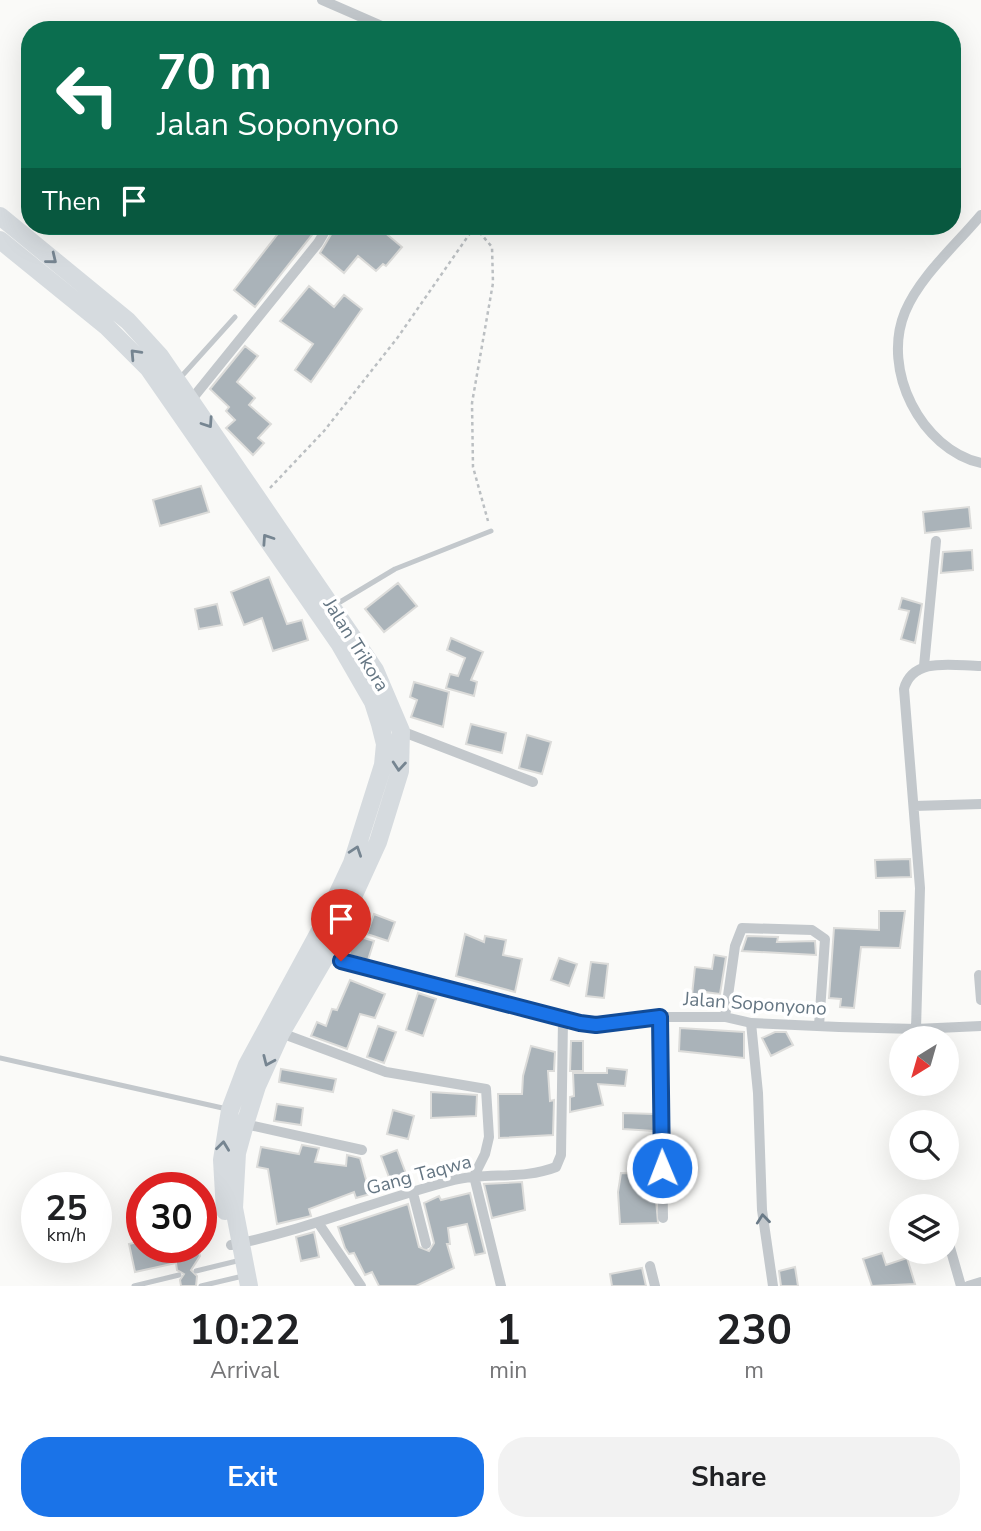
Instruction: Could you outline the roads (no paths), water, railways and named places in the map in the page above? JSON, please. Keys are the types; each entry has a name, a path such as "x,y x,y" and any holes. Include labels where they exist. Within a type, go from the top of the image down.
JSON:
{"main road":[{"name":"Jalan Trikora","path":"0,216 21,233"},
{"name":"Jalan Trikora","path":"23,235 128,321 192,399 260,498 293,563 373,702 385,744 383,765 352,863 338,895 247,1065 230,1110 224,1137 221,1180 240,1267"},
{"name":"Jalan Trikora","path":"0,240 106,326 149,369 293,563 332,606 375,670 401,731 400,771 378,842 326,956 281,1032 257,1086 245,1124 234,1181 240,1267"}],"street":[{"path":"322,0 370,21"},
{"path":"981,215 914,294 904,314 900,355 909,397 930,430 947,449 981,463"},
{"path":"192,399 323,235"},
{"path":"924,666 936,541"},
{"path":"916,1026 920,888 904,689 915,671 924,666 981,666"},
{"path":"401,731 533,782"},
{"path":"915,806 981,804"},
{"path":"726,1017 735,946 742,929 812,930 825,939 819,1026"},
{"name":"Jalan Soponyono","path":"326,956 372,972 596,1025 660,1017 726,1017 751,1023 889,1028"},
{"path":"979,975 981,1000"},
{"path":"660,1017 663,1218"},
{"name":"Gang Taqwa","path":"240,1267 319,1224 412,1193 474,1176 534,1173 556,1167 559,1160 563,1018"},
{"path":"751,1023 758,1093 762,1210 773,1286"},
{"name":"Jalan Soponyono","path":"959,1027 981,1026"},
{"path":"281,1032 386,1072 486,1089 489,1137 485,1154 474,1176 501,1286"},
{"path":"245,1124 362,1150"},
{"path":"412,1193 426,1244"},
{"path":"319,1224 362,1286"},
{"path":"955,1264 961,1286"},
{"path":"650,1266 655,1286"},
{"path":"968,1286 981,1282"}],"lane":[{"path":"177,380 234,317"},
{"path":"332,606 395,569 491,531"},
{"path":"0,1058 230,1110"},
{"path":"196,1271 240,1267"},
{"path":"201,1286 240,1267"},
{"path":"134,1286 178,1275"}]}
